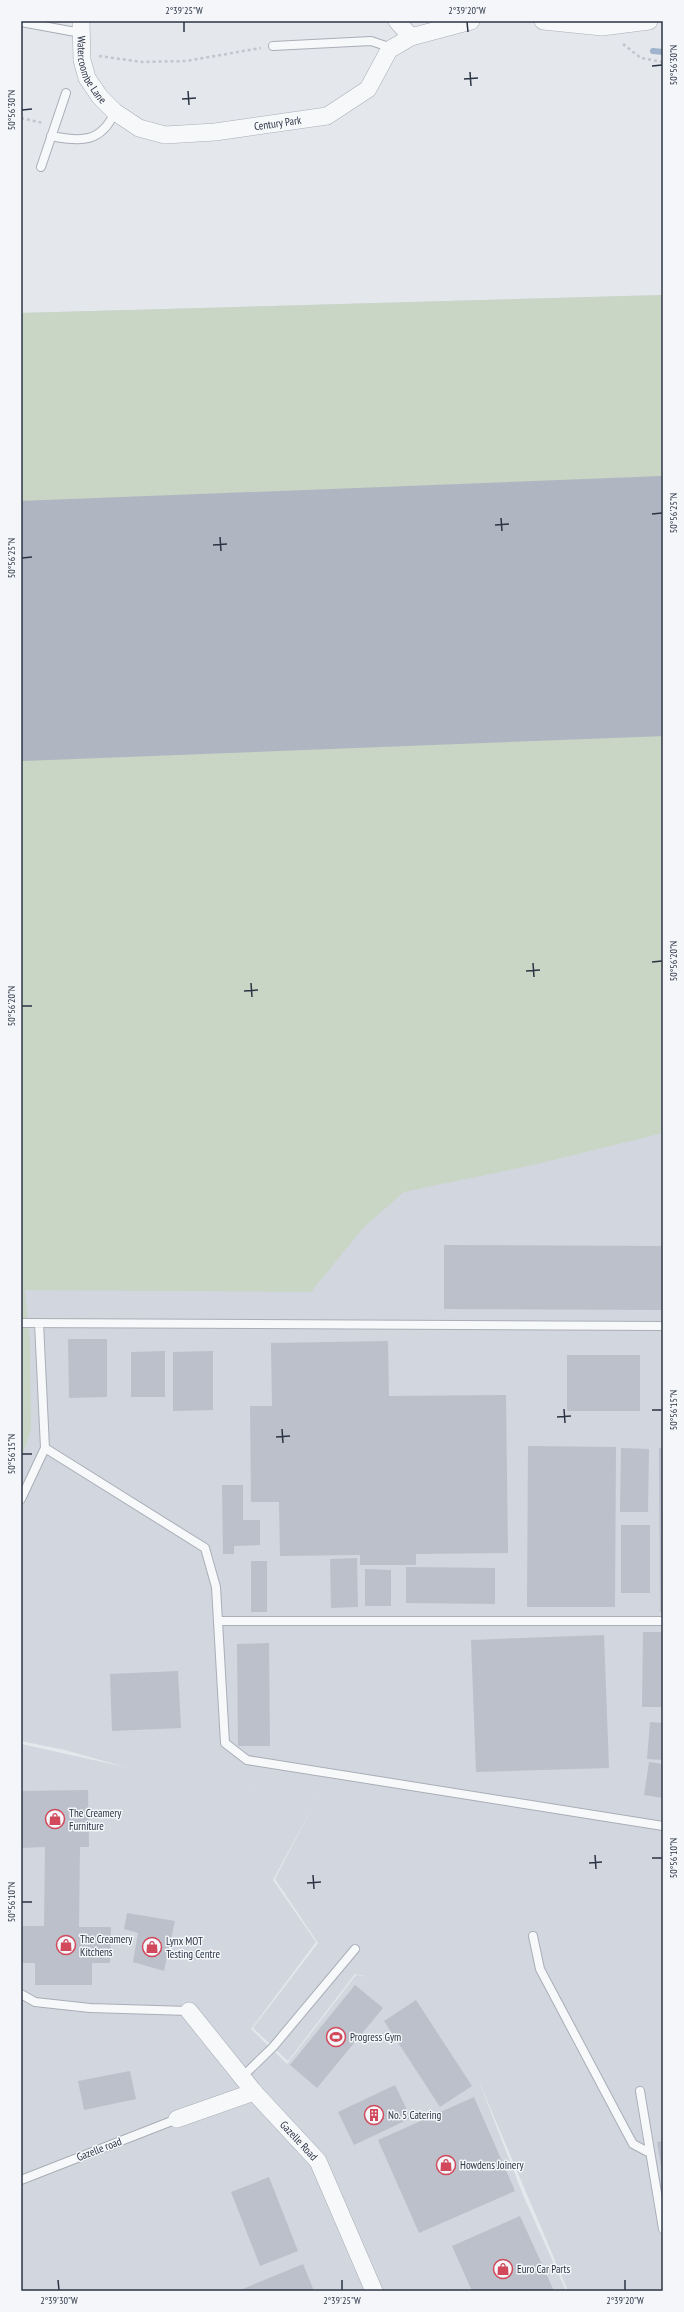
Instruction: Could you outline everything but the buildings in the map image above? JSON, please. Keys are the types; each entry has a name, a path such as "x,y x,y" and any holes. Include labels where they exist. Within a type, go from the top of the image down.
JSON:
{"street":[{"path":"397,21 411,36"},
{"path":"543,21 602,27 649,21"},
{"name":"Century Park","path":"115,112 139,128 165,135 215,132 327,116 368,90 389,50 411,36 466,22"},
{"name":"Watercoombe Lane","path":"81,27 82,54 87,78 100,97 115,112"},
{"name":"Gazelle Road","path":"189,2011 254,2092 318,2161 374,2291"},
{"path":"177,2119 254,2092"}],"lane":[{"path":"21,22 81,27"},
{"path":"273,46 371,41 392,48"},
{"path":"41,167 66,93"},
{"path":"51,136 76,141 96,136 108,126 115,112"},
{"path":"21,1322 663,1326"},
{"path":"21,1499 45,1448 39,1322"},
{"path":"45,1448 205,1548 216,1587 225,1744 247,1760 663,1826"},
{"path":"218,1621 663,1621"},
{"path":"533,1936 540,1969 627,2133 633,2144 650,2153"},
{"path":"242,2077 273,2047 355,1949"},
{"path":"21,1994 35,2002 90,2008 189,2011"},
{"path":"640,2091 663,2228"},
{"name":"Gazelle road","path":"21,2180 177,2119"}],"path":[{"path":"602,27 641,58 663,62"},
{"path":"82,54 142,62 186,61 273,46"},
{"path":"21,118 55,126"}],"shaded area":[{"path":"663,295 663,2291 568,2291 478,2079 523,2195 566,2291 21,2291 21,1744 125,1767 65,1750 21,1741 21,313","holes":["315,1802 275,1879 318,1943 253,2028 288,2061 355,1974 371,1977 356,1975 287,2064 251,2029 316,1942 273,1880"]}],"green space":[{"path":"663,295 663,1133 537,1164 404,1192 363,1228 311,1292 25,1290 30,1342 31,1429 21,1460 21,313"}],"waterway":[{"path":"653,51 663,52"}],"runway":[{"path":"21,566 663,541"},
{"path":"21,696 663,671"}],"place":[{"name":"The Creamery Furniture","path":"55,1819"},
{"name":"The Creamery Kitchens","path":"66,1945"},
{"name":"Lynx MOT Testing Centre","path":"152,1947"},
{"name":"Progress Gym","path":"336,2037"},
{"name":"No. 5 Catering","path":"374,2115"},
{"name":"Howdens Joinery","path":"446,2165"},
{"name":"Euro Car Parts","path":"503,2269"}]}
